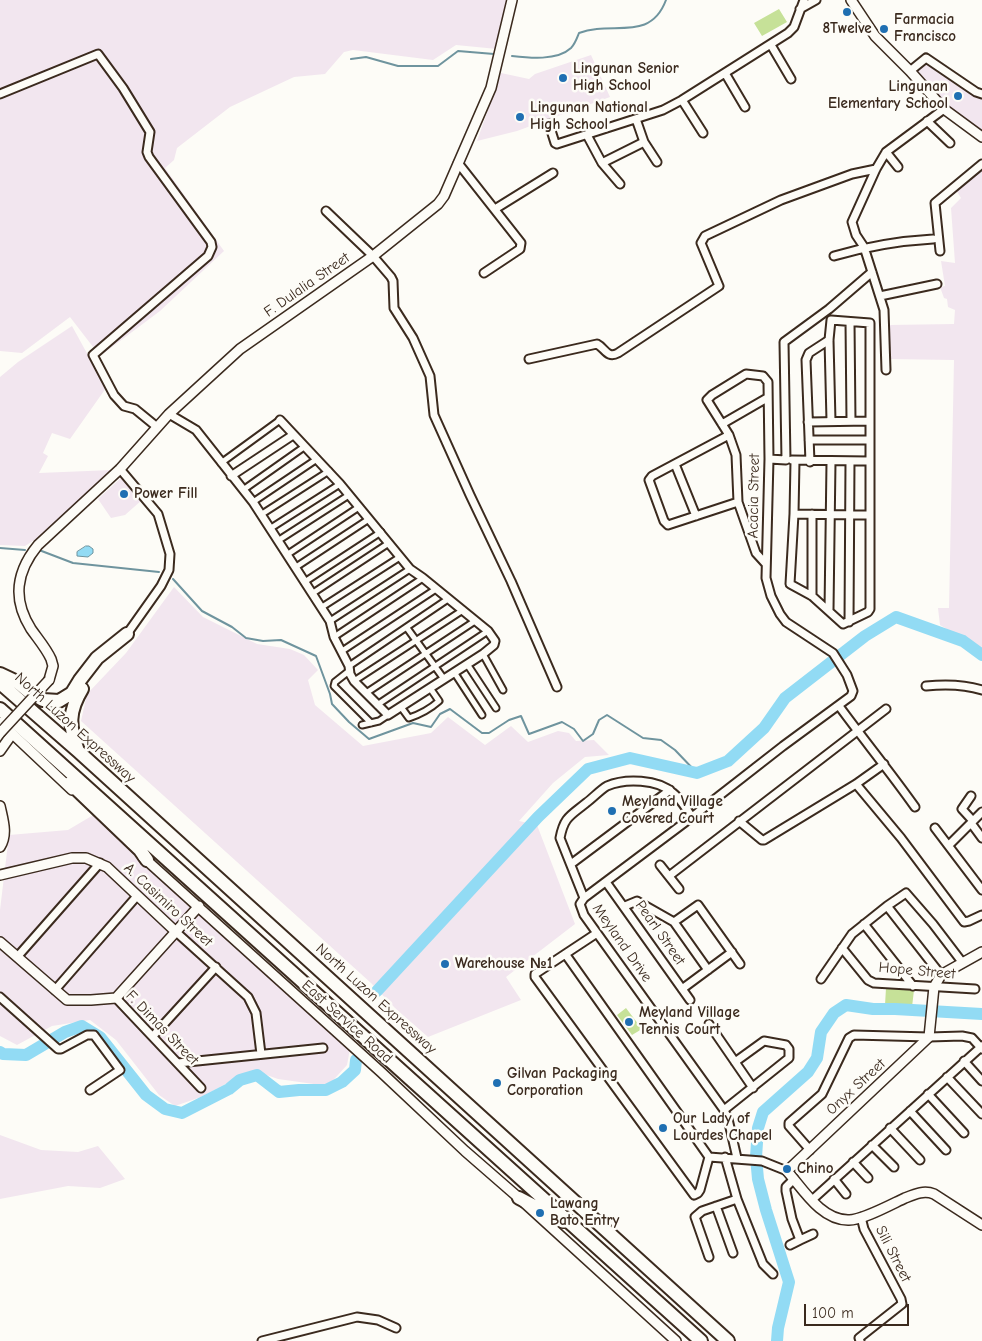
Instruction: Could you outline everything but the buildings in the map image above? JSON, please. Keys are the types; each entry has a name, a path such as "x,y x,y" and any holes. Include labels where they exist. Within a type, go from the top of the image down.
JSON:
{"highway":[{"path":"0,674 17,682 43,700 59,701 72,693 97,658 127,634"},
{"path":"78,751 71,721 71,711 75,700 90,675 127,634"},
{"name":"North Luzon Expressway","path":"0,683 78,751 728,1341"},
{"path":"0,709 702,1341"},
{"path":"28,735 41,756 140,850 146,860"},
{"path":"519,1198 582,1232"}],"street":[{"name":"F. Dulalia Street","path":"0,734 49,680 53,666 51,659 24,617 20,604 19,583 31,555 38,546 120,469 169,414 252,339 373,256 438,204 444,196 491,88 512,0"},
{"path":"549,124 557,144 663,110 725,74 788,33 794,26 804,0"},
{"path":"800,9 816,0"},
{"path":"851,0 875,36 944,109 982,137"},
{"path":"771,45 791,79"},
{"path":"0,94 98,54 123,88 150,132 147,152 149,157 211,242 212,248 208,256 93,355 114,395 124,406 135,410 157,427"},
{"path":"910,71 926,58 976,92 982,94"},
{"path":"725,74 744,107"},
{"path":"682,100 703,133"},
{"path":"886,370 885,319 880,296 864,247 853,228 852,222 876,169 886,152 944,109"},
{"path":"636,119 644,142 658,162"},
{"path":"927,121 950,143"},
{"path":"587,135 602,163 620,184"},
{"path":"602,163 644,142"},
{"path":"886,152 898,167"},
{"path":"458,163 522,245 520,249 484,273"},
{"path":"940,251 935,203 982,164"},
{"path":"529,359 597,344 610,355 618,353 719,286 701,243 705,236 782,200 852,174 876,169"},
{"path":"495,209 553,173"},
{"path":"326,211 373,256 391,277 394,308 413,338 430,376 434,415 511,580 557,687"},
{"path":"834,256 864,247 933,239"},
{"path":"831,320 870,323 870,609 868,612 843,624 812,596 790,584 794,514 783,346 787,339 829,309 872,272"},
{"path":"880,296 937,284"},
{"path":"829,309 832,315 829,340 831,421"},
{"path":"850,322 851,421"},
{"path":"810,462 806,360 809,353 829,340"},
{"name":"Acacia Street","path":"722,424 707,400 750,373 766,377 768,382 769,459 766,578 771,596 786,622 833,653"},
{"path":"766,564 756,553 738,502 737,458 729,435 722,424 767,398"},
{"path":"169,414 196,430 262,514 330,621 334,637 354,681 388,715"},
{"path":"221,463 280,420 329,471 381,532 410,570 463,610 488,631 495,641 494,645 483,654 444,680 380,720 362,725"},
{"path":"808,422 869,421"},
{"path":"231,476 293,435"},
{"path":"729,435 652,476 649,480 664,522 668,525 738,502"},
{"path":"809,440 869,440"},
{"path":"243,490 304,446"},
{"path":"253,502 317,459"},
{"path":"769,459 810,462 869,461"},
{"path":"849,622 850,461"},
{"path":"829,610 831,462"},
{"path":"675,464 696,516"},
{"path":"120,469 158,514 170,554 169,570 161,586 127,634"},
{"path":"262,514 329,471"},
{"path":"271,528 340,484"},
{"path":"279,540 349,495"},
{"path":"288,554 359,507"},
{"path":"794,514 870,515"},
{"path":"812,514 812,596"},
{"path":"296,567 369,519"},
{"path":"306,581 381,532"},
{"path":"313,594 389,544"},
{"path":"322,607 400,557"},
{"path":"330,621 410,570"},
{"path":"334,637 423,578"},
{"path":"342,651 436,589"},
{"path":"371,723 334,686 335,682 349,669 448,599"},
{"path":"354,681 463,610"},
{"path":"366,693 475,621"},
{"path":"407,628 426,652 444,680"},
{"path":"377,705 434,665 488,631"},
{"name":"Meyland Drive","path":"737,1158 724,1110 597,933 581,910 580,904 584,898 851,696 853,691 848,675 833,653"},
{"path":"483,654 503,690"},
{"path":"467,664 496,708"},
{"path":"454,672 482,715"},
{"path":"926,686 964,685 982,690"},
{"path":"401,707 409,718 431,708 439,701 430,688"},
{"path":"839,706 915,808"},
{"path":"669,876 886,709"},
{"name":"East Service Road","path":"0,722 146,860 382,1072 465,1151 676,1341"},
{"path":"0,751 12,734"},
{"path":"739,821 764,840 856,784 884,764"},
{"path":"584,898 560,838 565,819 606,787 639,780 670,790 692,817"},
{"path":"856,784 901,838 964,922 982,914"},
{"path":"571,864 670,790"},
{"path":"971,796 962,809 982,838"},
{"path":"0,806 4,840 0,847"},
{"path":"949,845 982,812"},
{"path":"935,828 982,890"},
{"name":"A. Casimiro Street","path":"0,875 72,858 86,858 107,867 175,932 248,997 256,1013 261,1054"},
{"path":"18,956 100,864"},
{"path":"660,865 679,889"},
{"name":"Pearl Street","path":"606,882 625,906 690,1000"},
{"path":"821,979 852,934 906,893 962,962"},
{"path":"55,990 137,896"},
{"path":"625,906 637,901 674,922 708,970"},
{"path":"674,922 698,905 740,964"},
{"path":"116,998 198,906"},
{"path":"887,906 941,975"},
{"path":"864,924 913,986"},
{"path":"597,933 534,976 694,1195 700,1190 709,1157"},
{"name":"F. Dimas Street","path":"0,942 67,1000 116,998 201,1088"},
{"name":"Hope Street","path":"842,948 868,980 874,983 975,989"},
{"path":"682,989 732,952"},
{"path":"929,1037 934,987 941,975 982,952"},
{"path":"566,955 709,1157"},
{"path":"153,1036 216,967"},
{"path":"0,997 58,1048 61,1049 87,1035 94,1035 120,1067 118,1072 90,1090"},
{"path":"710,1024 753,1088"},
{"path":"810,1150 789,1126 789,1123 822,1094 849,1038 854,1035 962,1036 972,1038 982,1047 964,1061 812,1200"},
{"name":"Onyx Street","path":"787,1171 929,1037"},
{"path":"724,1110 789,1058 788,1047 764,1041 735,1062"},
{"path":"178,1063 323,1048"},
{"path":"964,1061 982,1081"},
{"path":"947,1077 982,1114"},
{"path":"928,1094 964,1133"},
{"path":"910,1111 946,1150"},
{"path":"890,1128 920,1160"},
{"path":"872,1145 894,1167"},
{"path":"709,1157 762,1161 787,1171 818,1207 832,1216 849,1221 861,1218 918,1193 929,1192 982,1225"},
{"path":"725,1157 737,1199 763,1264 772,1274"},
{"path":"853,1162 868,1178"},
{"path":"794,1179 786,1187 786,1191 792,1219 800,1240"},
{"path":"834,1179 846,1194"},
{"path":"709,1257 695,1217 702,1211 737,1199"},
{"path":"716,1206 733,1253"},
{"name":"Sili Street","path":"860,1341 859,1338 902,1304 864,1229 861,1218"},
{"path":"790,1245 813,1234"},
{"path":"262,1341 357,1316 378,1320 396,1328"}],"shaded area":[{"path":"0,0 509,0 497,49 456,45 433,60 353,50 344,52 325,74 294,77 230,107 177,148 174,160 165,168 224,251 160,311 100,356 70,317 22,353 0,351"},
{"path":"591,55 610,97 517,131 477,141 501,73 529,79 535,74"},
{"name":"Lingunan Elementary School","path":"926,63 982,98 982,133 948,107 916,70"},
{"path":"982,169 982,650 940,625 938,608 949,608 954,360 889,359 889,325 954,324 955,310 948,307 947,299 944,298 940,287 945,286 941,261 955,263 951,208 961,198 956,190"},
{"path":"72,326 106,388 70,439 52,433 43,453 48,456 39,473 112,470 36,539 25,546 0,545 0,377 18,362"},
{"path":"122,477 142,500 125,515 111,518 98,499"},
{"path":"174,587 203,617 257,644 290,649 304,655 318,670 308,680 315,705 363,746 431,733 448,717 485,745 511,726 528,742 558,731 569,733 576,741 594,740 609,755 585,757 553,783 519,821 537,825 575,924 506,977 521,1000 428,1037 395,1008 371,983 81,721 87,694 126,653"},
{"path":"95,814 350,1049 347,1065 328,1086 278,1079 258,1072 233,1080 201,1097 175,1106 159,1095 116,1040 90,1020 52,1026 17,1045 0,1036 0,910 9,835 68,830"},
{"path":"0,1135 41,1150 78,1152 98,1146 125,1179 100,1188 68,1186 0,1199"}],"green space":[{"path":"779,9 787,22 762,36 754,23"},
{"path":"886,988 914,990 912,1007 885,1005"},
{"name":"Meyland Village Tennis Court","path":"626,1008 642,1029 632,1035 617,1015"}],"water":[{"path":"86,546 93,549 93,553 88,557 77,556 77,552"}],"waterway":[{"path":"512,56 551,57 571,48 579,33 604,28 640,26 650,21 659,13 666,0"},
{"path":"351,59 366,57 398,66 438,66 458,51 494,54"},
{"path":"0,548 25,550"},
{"path":"39,550 73,563 159,572"},
{"path":"173,579 202,611 232,627 246,638 263,641 281,640 316,656 332,704 369,739 413,723 431,727 440,714 450,709 482,733 489,733 509,720 521,716 529,734 562,722 574,729 583,741 593,734 599,720 607,715 643,738 661,740 675,750 697,773"},
{"path":"377,991 538,817 588,769 630,758 697,773 728,761 764,728 785,698 865,636 896,617 963,641 982,655"},
{"path":"777,1341 778,1328 789,1282 758,1179 756,1157 758,1128 763,1112 808,1072 817,1058 821,1032 834,1013 846,1005 873,1009 982,1014"},
{"path":"0,1052 3,1054 26,1055 65,1032 82,1026 100,1037 146,1095 165,1109 182,1113 229,1089 240,1080 257,1075 279,1092 326,1090 342,1082 355,1070 356,1060"}],"place":[{"name":"8Twelve","path":"847,12"},
{"name":"Farmacia Francisco","path":"884,29"},
{"name":"Lingunan Senior High School","path":"563,78"},
{"name":"Lingunan Elementary School","path":"958,96"},
{"name":"Lingunan National High School","path":"520,117"},
{"name":"Power Fill","path":"124,494"},
{"name":"Meyland Village Covered Court","path":"612,811"},
{"name":"Warehouse №1","path":"445,964"},
{"name":"Meyland Village Tennis Court","path":"629,1022"},
{"name":"Gilvan Packaging Corporation","path":"497,1083"},
{"name":"Our Lady of Lourdes Chapel","path":"663,1128"},
{"name":"Chino","path":"787,1169"},
{"name":"Lawang Bato Entry","path":"540,1213"}]}
